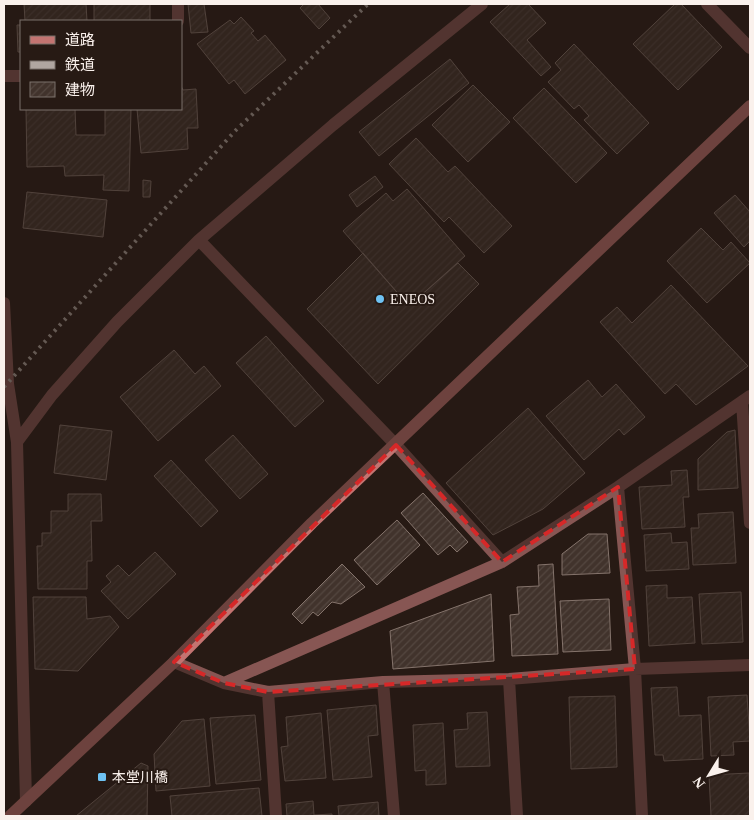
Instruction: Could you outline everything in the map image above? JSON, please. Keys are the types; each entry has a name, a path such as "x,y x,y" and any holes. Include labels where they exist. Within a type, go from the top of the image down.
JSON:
{"street":[{"path":"178,4 178,20"},
{"path":"18,442 52,395 117,322 199,240 333,125 482,4"},
{"path":"707,4 750,48"},
{"path":"4,76 20,76"},
{"path":"10,816 174,662 312,523 750,106"},
{"path":"199,240 396,445 502,562"},
{"path":"4,303 8,384 18,442 26,801"},
{"path":"224,684 502,562 618,487 746,399"},
{"path":"746,399 750,523"},
{"path":"618,487 635,669 642,816"},
{"path":"174,662 224,684 268,692 383,682 509,679 635,669 750,665"},
{"path":"509,679 517,816"},
{"path":"383,682 394,816"},
{"path":"268,692 276,816"}],"highlighted area":[{"path":"396,445 502,562 618,487 635,669 268,692 224,683 174,662"}],"building":[{"path":"24,4 86,4 87,20 25,20"},
{"path":"94,4 150,4 150,20 94,20"},
{"path":"188,4 204,4 208,32 191,33"},
{"path":"304,4 318,4 330,18 319,29 300,8"},
{"path":"510,4 528,4 546,23 527,40 551,67 541,76 490,22"},
{"path":"675,4 681,4 722,47 678,90 633,44"},
{"path":"241,17 254,31 251,33 258,41 265,35 286,60 245,94 234,80 229,84 197,44 230,20 234,24"},
{"path":"17,25 20,25 20,52 18,52"},
{"path":"574,44 649,123 617,154 584,120 589,116 579,105 574,109 548,82 561,70 555,63"},
{"path":"450,59 469,83 379,156 359,132"},
{"path":"473,85 510,122 468,162 432,125"},
{"path":"182,88 183,90 196,89 198,128 187,128 188,149 141,153 137,110 182,110"},
{"path":"544,88 607,153 576,183 513,118"},
{"path":"26,110 75,110 76,135 105,135 105,110 131,110 129,191 103,190 104,175 65,176 64,166 27,167"},
{"path":"416,138 448,172 455,166 512,226 484,253 449,217 444,222 389,164"},
{"path":"375,176 383,187 357,207 349,195"},
{"path":"143,180 151,181 150,197 143,197"},
{"path":"407,189 465,256 409,306 343,231 386,193 393,201"},
{"path":"27,192 107,200 103,237 23,228"},
{"path":"735,195 750,212 750,241 744,247 714,213"},
{"path":"701,228 723,250 731,242 750,263 707,303 667,261"},
{"path":"363,253 409,306 458,263 479,284 378,384 307,309"},
{"path":"671,285 748,366 696,405 676,384 665,394 600,322 617,307 632,323"},
{"path":"266,336 324,401 295,427 236,363"},
{"path":"174,350 195,374 204,366 221,386 158,441 120,397"},
{"path":"588,380 602,397 616,384 645,417 624,435 619,429 584,460 546,416"},
{"path":"528,408 585,473 543,509 493,535 446,483"},
{"path":"60,425 112,431 106,480 54,473"},
{"path":"735,430 738,488 698,490 698,459 727,432"},
{"path":"233,435 268,474 240,499 205,460"},
{"path":"171,460 218,511 201,527 154,476"},
{"path":"687,470 689,497 683,497 685,527 642,529 639,487 672,485 671,471"},
{"path":"423,493 468,542 457,552 450,545 438,555 401,513"},
{"path":"68,494 101,494 102,521 91,521 92,561 87,561 87,589 38,589 37,546 42,546 42,533 51,533 51,511 68,511"},
{"path":"733,512 736,563 693,565 691,528 699,528 698,514"},
{"path":"397,520 420,545 377,585 354,560"},
{"path":"671,533 672,543 687,542 689,569 646,571 644,535"},
{"path":"588,534 607,534 610,573 562,575 562,554"},
{"path":"155,552 176,574 128,619 101,591 111,582 106,576 118,565 129,576"},
{"path":"342,564 365,587 341,604 332,602 318,616 313,612 302,624 292,614"},
{"path":"553,564 558,654 512,656 510,615 519,614 517,587 539,586 538,565"},
{"path":"667,585 667,598 692,597 695,643 649,646 646,586"},
{"path":"741,592 743,642 702,644 699,594"},
{"path":"491,594 494,661 393,669 390,631"},
{"path":"33,597 86,597 87,619 110,616 119,627 78,671 35,669"},
{"path":"609,599 611,650 563,652 560,601"},
{"path":"677,687 679,716 701,715 703,759 664,761 663,755 655,755 651,688"},
{"path":"747,695 750,741 733,742 734,755 711,756 708,697"},
{"path":"615,696 617,767 571,769 569,697"},
{"path":"376,705 378,735 368,736 372,777 333,780 327,710"},
{"path":"487,712 490,766 456,767 454,730 468,729 467,713"},
{"path":"321,713 326,778 285,781 281,747 288,746 286,717"},
{"path":"255,715 261,780 216,784 210,718"},
{"path":"204,719 210,786 156,791 154,754 182,721"},
{"path":"443,723 446,784 426,785 426,770 415,771 413,725"},
{"path":"141,763 148,766 147,816 76,816"},
{"path":"749,773 750,816 711,816 709,775"},
{"path":"259,788 262,816 172,816 170,796"},
{"path":"313,801 314,815 332,814 332,816 287,816 286,804"},
{"path":"378,802 379,816 339,816 338,806"}],"railway":[{"path":"4,387 235,131 368,4"}],"place":[{"name":"ENEOS","path":"380,299"},
{"name":"本堂川橋","path":"102,777"}]}
